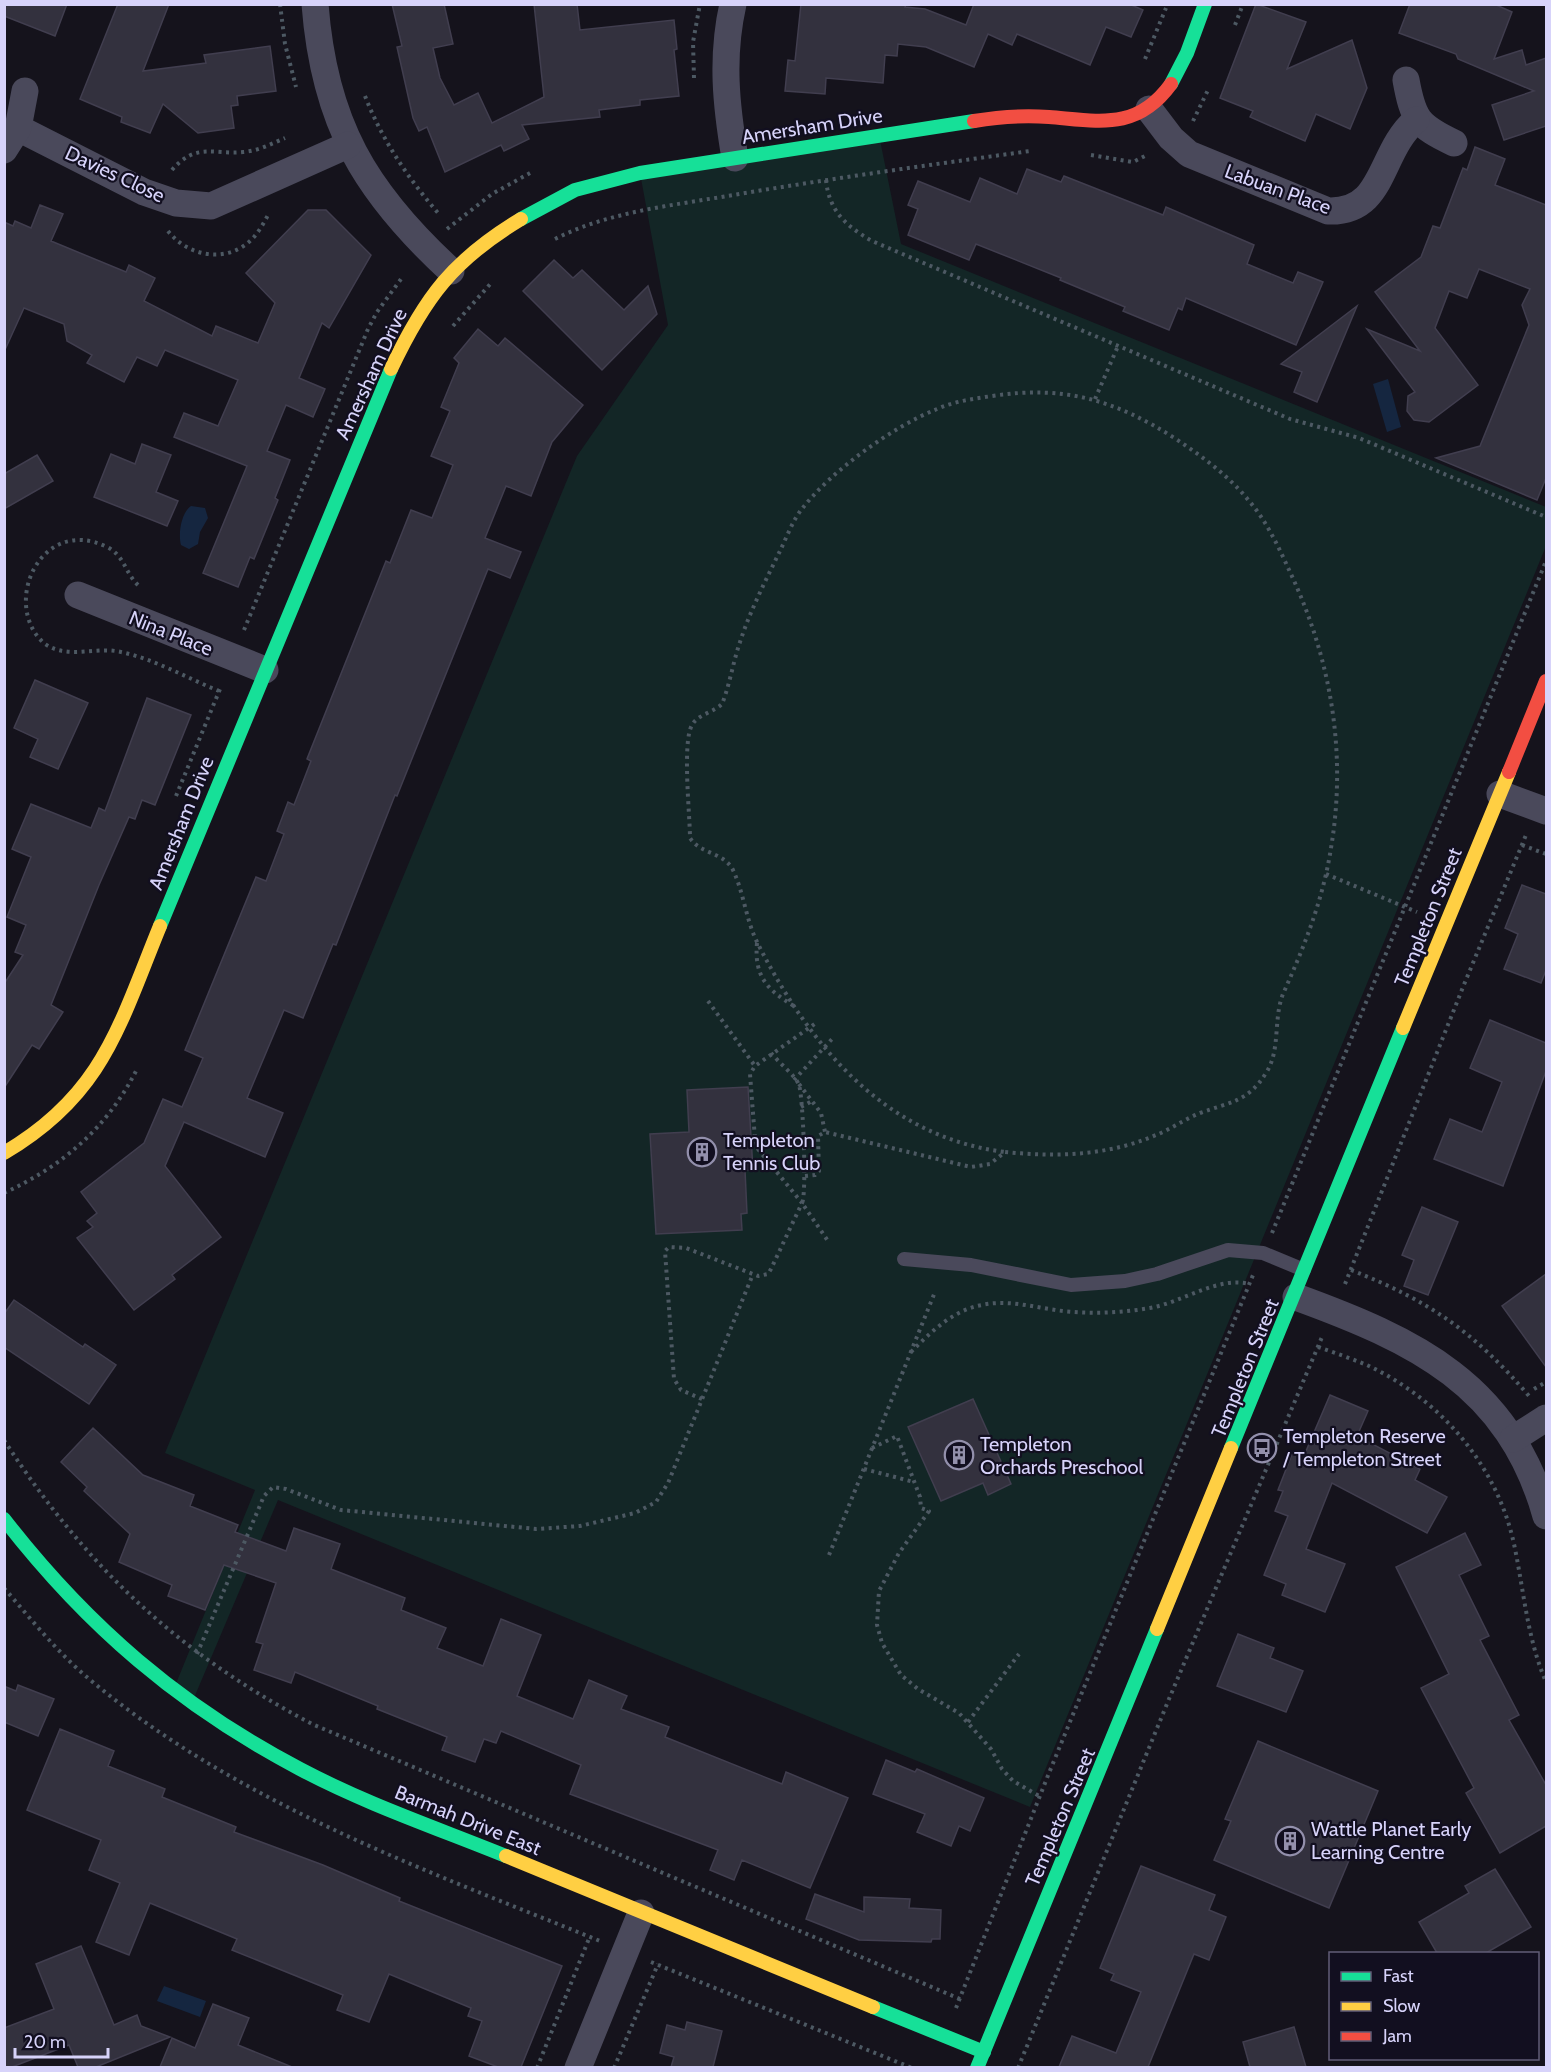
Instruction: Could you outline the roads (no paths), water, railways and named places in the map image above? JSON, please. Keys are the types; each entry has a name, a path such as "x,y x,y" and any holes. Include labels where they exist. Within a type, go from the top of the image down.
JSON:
{"street":[{"path":"315,4 323,66 348,145 396,215 452,271"},
{"path":"733,4 727,38 724,81 735,158"},
{"name":"Amersham Drive","path":"4,1153 32,1138 58,1117 99,1069 117,1031 265,670 401,348 433,293 452,271 495,235 548,202 575,190 640,173 991,118 1046,117 1110,122 1136,117 1149,109 1174,80 1205,4"},
{"path":"1406,80 1411,110 1416,120 1425,128 1454,143"},
{"name":"Davies Close","path":"25,91 11,139 144,192 194,205 211,206 348,145"},
{"name":"Labuan Place","path":"1149,109 1171,138 1189,153 1328,211 1343,212 1367,200 1397,141 1416,120"},
{"name":"Nina Place","path":"78,595 265,670"},
{"name":"Templeton Street","path":"977,2067 1296,1297 1546,681"},
{"path":"1500,794 1546,811"},
{"path":"1296,1297 1366,1323 1421,1351 1468,1386 1486,1404 1513,1438 1529,1468 1546,1516"},
{"path":"1513,1438 1539,1408"},
{"name":"Barmah Drive East","path":"4,1520 44,1570 104,1632 172,1691 238,1736 317,1779 984,2052"},
{"path":"578,2067 641,1913"}],"lane":[{"path":"904,1259 970,1265 1045,1282 1094,1285 1157,1274 1228,1250 1263,1253 1306,1271"}],"water":[{"path":"1388,379 1401,427 1387,432 1373,384"},
{"path":"191,506 205,508 208,518 200,532 198,544 189,549 181,545 180,535 181,524"},
{"path":"164,1986 206,2001 200,2017 157,2001"}],"place":[{"name":"Templeton Tennis Club","path":"702,1152"},
{"name":"Templeton Reserve / Templeton Street","path":"1262,1448"},
{"name":"Templeton Orchards Preschool","path":"959,1455"},
{"name":"Wattle Planet Early Learning Centre","path":"1290,1841"}]}
